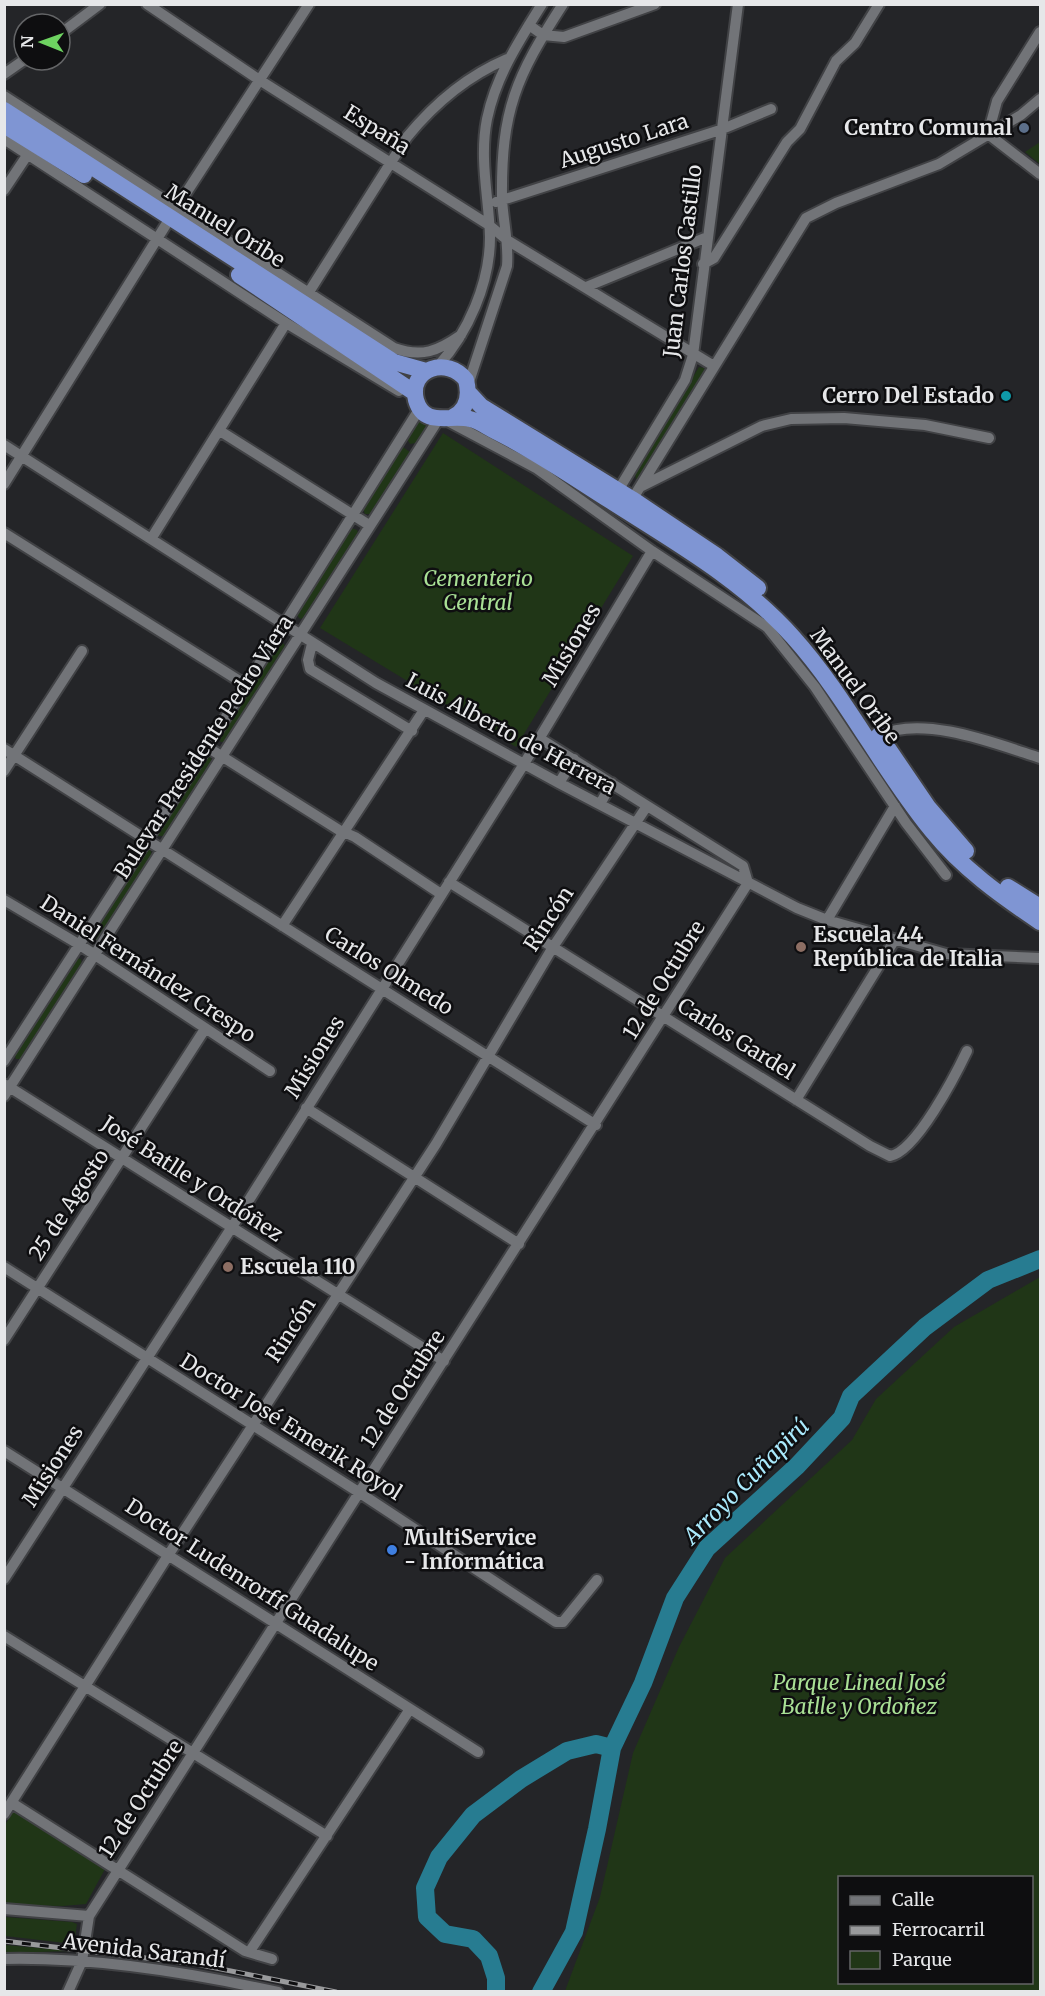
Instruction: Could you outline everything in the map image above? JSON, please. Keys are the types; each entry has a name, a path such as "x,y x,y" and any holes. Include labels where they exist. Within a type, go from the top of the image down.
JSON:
{"highway":[{"name":"Manuel Oribe","path":"4,110 168,223 417,401 428,416 445,419 472,419 625,498 712,567 749,593 773,616 830,682 912,806 933,833 961,862 1004,899 1041,922"},
{"name":"Manuel Oribe","path":"4,126 168,223 394,362 432,369 456,370 466,380 468,389 481,406 737,570 802,630 928,807 971,858 1012,890 1041,907"},
{"path":"417,401 419,380 432,369"},
{"path":"445,419 464,409 468,389"}],"street":[{"path":"72,25 100,4"},
{"name":"España","path":"147,4 261,81 489,225 507,240 714,366"},
{"path":"4,484 309,4"},
{"path":"432,369 461,335 482,282 489,250 484,166 487,120 507,59 542,4"},
{"path":"468,389 507,266 507,240 502,201 503,144 512,98 520,76 563,4"},
{"path":"529,26 543,35 564,38 655,4"},
{"name":"Juan Carlos Castillo","path":"625,498 685,380 693,355 720,130 738,4"},
{"path":"703,264 714,258 787,142 800,129 836,61 855,43 879,4"},
{"path":"988,134 997,101 1041,32"},
{"path":"309,292 391,162 426,114 486,68 507,59"},
{"path":"4,96 168,223 309,292 394,348 423,354 440,350 461,335"},
{"path":"625,498 714,366 806,218 836,203 939,164 1021,115 1041,99"},
{"name":"Augusto Lara","path":"486,204 502,201 720,130 771,109"},
{"path":"988,134 1041,174"},
{"name":"Manuel Oribe","path":"4,139 28,154 168,223 286,323 417,401"},
{"path":"4,190 28,154"},
{"path":"586,287 707,237"},
{"path":"151,539 286,323"},
{"name":"Bulevar Presidente Pedro Viera","path":"5,1060 207,747 353,515 403,435 417,401"},
{"path":"625,498 762,426 791,419 844,418 925,425 989,438"},
{"name":"Manuel Oribe","path":"445,419 536,468 651,551 756,617 781,643 837,718 895,806 946,875"},
{"name":"Bulevar Presidente Pedro Viera","path":"4,1096 8,1085 95,955 369,525 420,448 445,419"},
{"path":"220,430 369,525"},
{"path":"403,435 407,447 420,448"},
{"name":"Luis Alberto de Herrera","path":"4,445 284,624 298,636 424,710 748,883 826,920 946,954 1040,957"},
{"path":"4,533 246,685"},
{"name":"Misiones","path":"4,1579 232,1227 524,764 651,551"},
{"path":"773,616 781,643"},
{"path":"312,644 308,660 310,669 412,731"},
{"path":"4,771 82,651"},
{"path":"282,927 424,710"},
{"path":"879,736 891,730 906,727 963,735 1041,758"},
{"path":"539,738 743,866 748,883"},
{"path":"207,747 346,832 441,894"},
{"name":"Carlos Olmedo","path":"4,749 596,1125"},
{"path":"559,783 574,759"},
{"path":"600,804 612,783"},
{"name":"Rincón","path":"4,1814 169,1554 414,1178 553,947 646,806"},
{"path":"826,920 895,806"},
{"name":"Carlos Gardel","path":"449,882 870,1146 890,1156 896,1155 910,1142 943,1098 967,1051"},
{"name":"12 de Octubre","path":"89,1916 596,1125 748,883"},
{"name":"Daniel Fernández Crespo","path":"4,900 80,945 270,1071"},
{"path":"796,1100 894,940"},
{"name":"25 de Agosto","path":"4,1340 205,1029"},
{"path":"5,1060 14,1075 8,1085"},
{"name":"José Batlle y Ordóñez","path":"8,1085 444,1362"},
{"path":"306,1108 519,1244"},
{"name":"Doctor José Emerik Royol","path":"4,1267 360,1493 556,1622 563,1622 597,1580"},
{"name":"Doctor Ludenrorff Guadalupe","path":"4,1451 478,1752"},
{"path":"4,1636 327,1836"},
{"path":"250,1951 410,1709"},
{"path":"12,1803 250,1951 272,1959"},
{"path":"4,1909 89,1916 82,1960 68,1992"},
{"name":"Avenida Sarandí","path":"4,1959 82,1960 228,1980 278,1992"}],"green space":[{"path":"1040,142 1040,164 1025,152"},
{"path":"699,367 704,368 705,373 639,479 636,479 635,474"},
{"path":"418,420 428,426 415,443 410,444 407,439"},
{"name":"Cementerio Central","path":"443,433 633,556 516,747 320,628"},
{"path":"403,447 410,452 371,514 365,514 363,509"},
{"path":"351,528 357,530 358,533 303,618 300,619 296,614"},
{"path":"281,640 285,646 224,742 221,742 217,738"},
{"path":"205,756 211,758 211,761 165,836 158,836 157,831"},
{"path":"147,849 151,851 152,857 98,941 92,941 90,937"},
{"path":"76,958 81,959 82,965 22,1059 16,1059 14,1053"},
{"name":"Parque Lineal José Batlle y Ordoñez","path":"1040,1277 1040,1991 565,1991 600,1897 633,1753 679,1647 725,1558 852,1440 876,1399 954,1327"},
{"path":"13,1811 105,1869 86,1904 5,1905 5,1825"},
{"path":"5,1917 72,1922 77,1924 74,1944 5,1936"},
{"path":"5,1945 72,1951 5,1953"}],"waterway":[{"name":"Arroyo Cuñapirú","path":"541,1992 574,1932 612,1748 643,1683 675,1598 707,1548 797,1466 842,1418 851,1396 925,1327 988,1280 1040,1259"},
{"path":"496,1992 496,1978 489,1956 473,1939 445,1934 427,1917 425,1888 439,1857 473,1815 521,1779 567,1751 596,1744 612,1748"}],"railway":[{"path":"4,1941 196,1964 336,1992"}],"place":[{"name":"Centro Comunal","path":"1024,128"},
{"name":"Cerro Del Estado","path":"1006,396"},
{"name":"Escuela 44 República de Italia","path":"801,947"},
{"name":"Escuela 110","path":"228,1267"},
{"name":"MultiService - Informática","path":"392,1550"}]}
